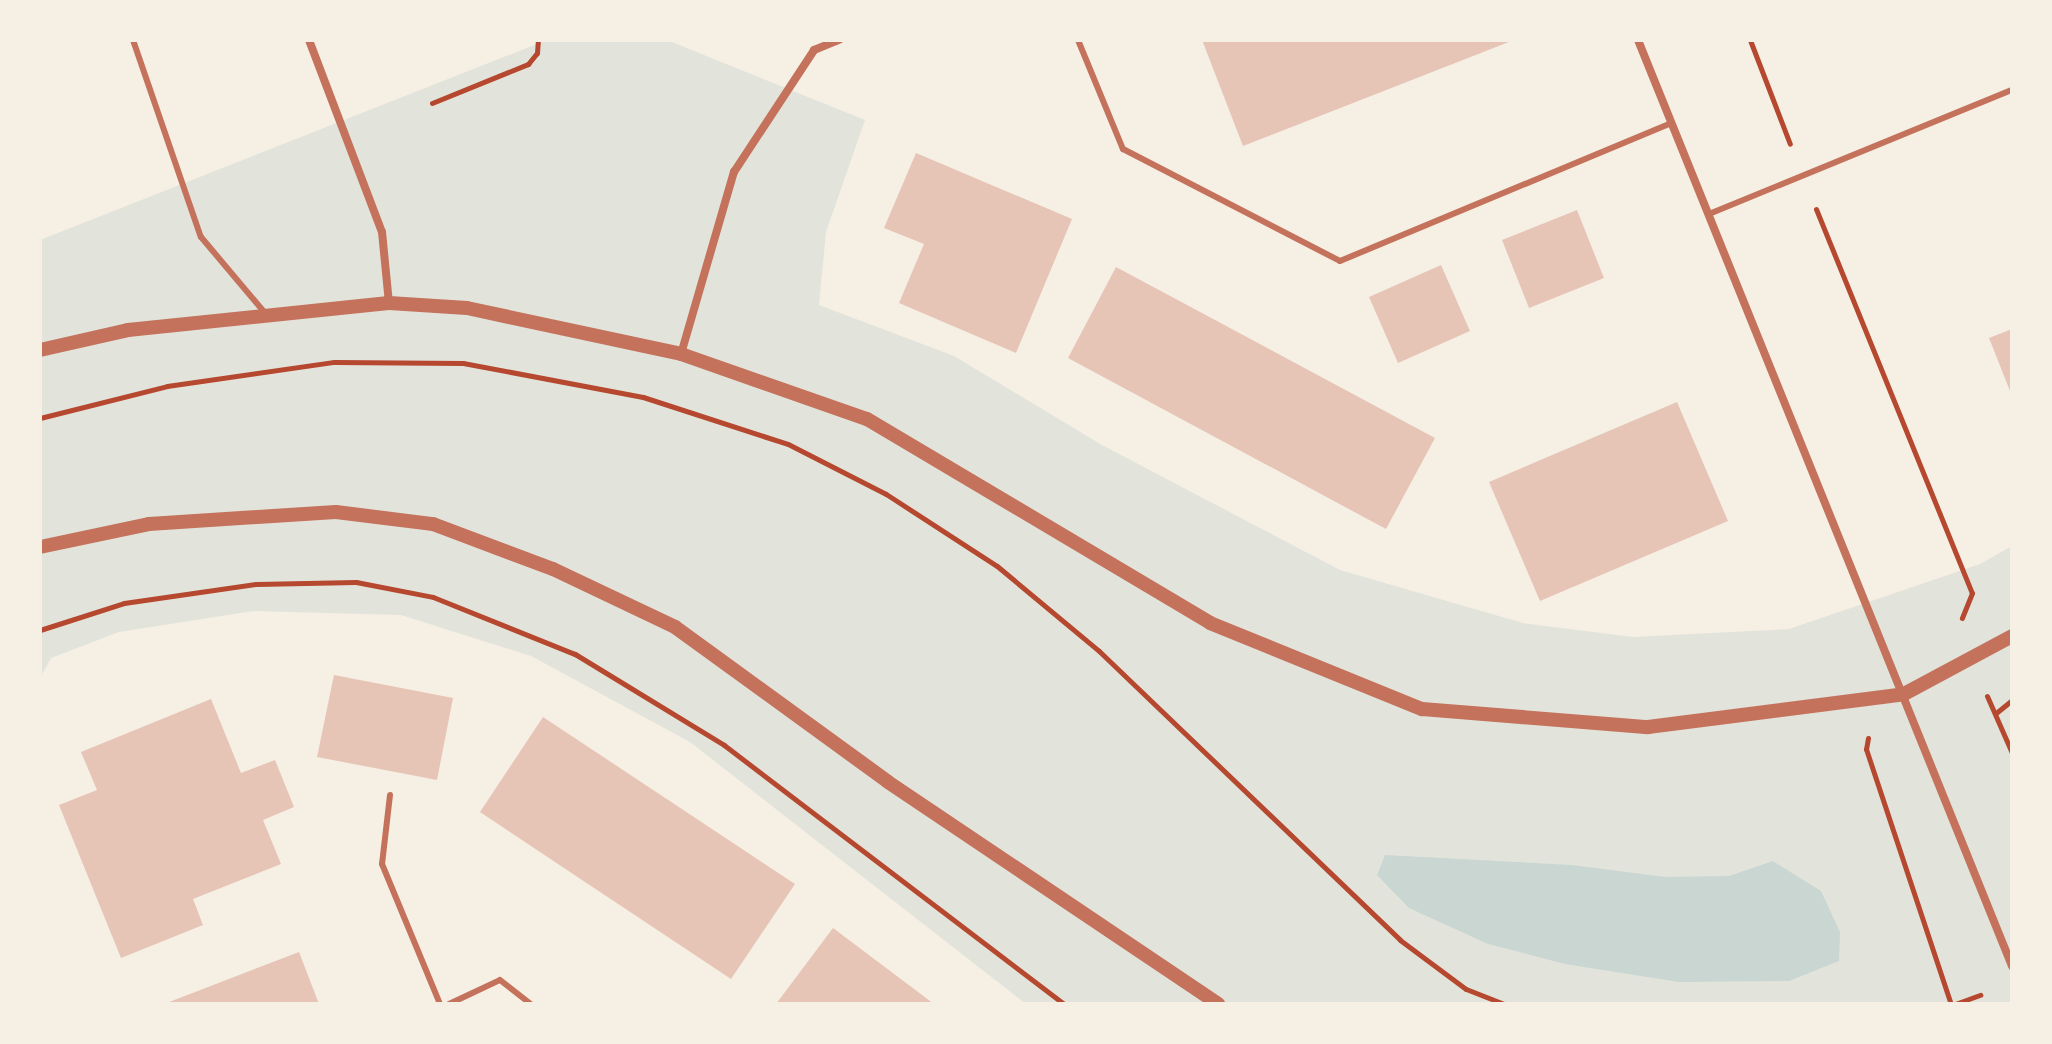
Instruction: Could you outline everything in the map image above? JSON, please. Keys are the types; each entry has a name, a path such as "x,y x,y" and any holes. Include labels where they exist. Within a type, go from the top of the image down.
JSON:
{"street":[{"path":"309,40 382,232 389,303"},
{"path":"681,354 734,172 814,50 839,40"},
{"path":"1638,40 2012,966"},
{"path":"40,350 128,330 265,313 389,303 467,308 681,354 867,419 1210,623 1422,709 1648,727 1904,694 2012,636"},
{"path":"40,547 149,524 336,512 433,524 553,569 675,627 888,782 1218,1004"}],"lane":[{"path":"133,40 201,237 265,313"},
{"path":"1078,40 1123,149 1340,261 1671,123"},
{"path":"1709,214 2012,90"},
{"path":"390,795 382,864 440,1004"},
{"path":"449,1004 500,980 531,1004"}],"path":[{"path":"432,103 528,64 537,53 538,40"},
{"path":"1750,40 1972,593 1961,615"},
{"path":"40,418 167,386 334,362 463,363 643,397 788,444 886,494 997,566 1099,651 1318,865 1400,940 1466,989 1504,1004"},
{"path":"40,630 124,603 256,584 356,582 433,597 575,654 724,745 1064,1004"},
{"path":"1988,697 2012,753"},
{"path":"1996,713 2012,700"},
{"path":"1870,733 1866,749 1953,1004 1980,995"}],"shaded area":[{"path":"547,40 667,40 865,120 826,232 819,305 954,356 1102,445 1340,570 1523,623 1633,637 1789,629 1980,564 2012,546 2012,1004 1026,1004 690,742 531,656 401,615 253,611 119,632 51,658 40,678 40,240"},
{"path":"1385,855 1572,865 1665,877 1729,876 1773,861 1821,891 1840,932 1839,961 1789,981 1679,982 1565,964 1488,944 1409,908 1377,875"}],"building":[{"path":"1202,40 1514,40 1243,146"},
{"path":"916,153 1072,219 1016,353 899,303 924,244 884,228"},
{"path":"1577,210 1604,278 1529,308 1502,240"},
{"path":"1441,265 1470,331 1398,363 1369,297"},
{"path":"1116,267 1435,438 1386,529 1068,358"},
{"path":"2012,329 2012,396 1989,338"},
{"path":"1677,402 1728,521 1540,601 1489,482"},
{"path":"334,675 453,698 437,780 317,757"},
{"path":"211,699 241,773 275,760 294,807 263,820 281,864 193,899 203,925 121,958 59,805 97,790 81,752"},
{"path":"543,717 795,884 731,979 480,812"},
{"path":"833,928 934,1004 776,1004"},
{"path":"299,952 319,1004 164,1004"}]}
